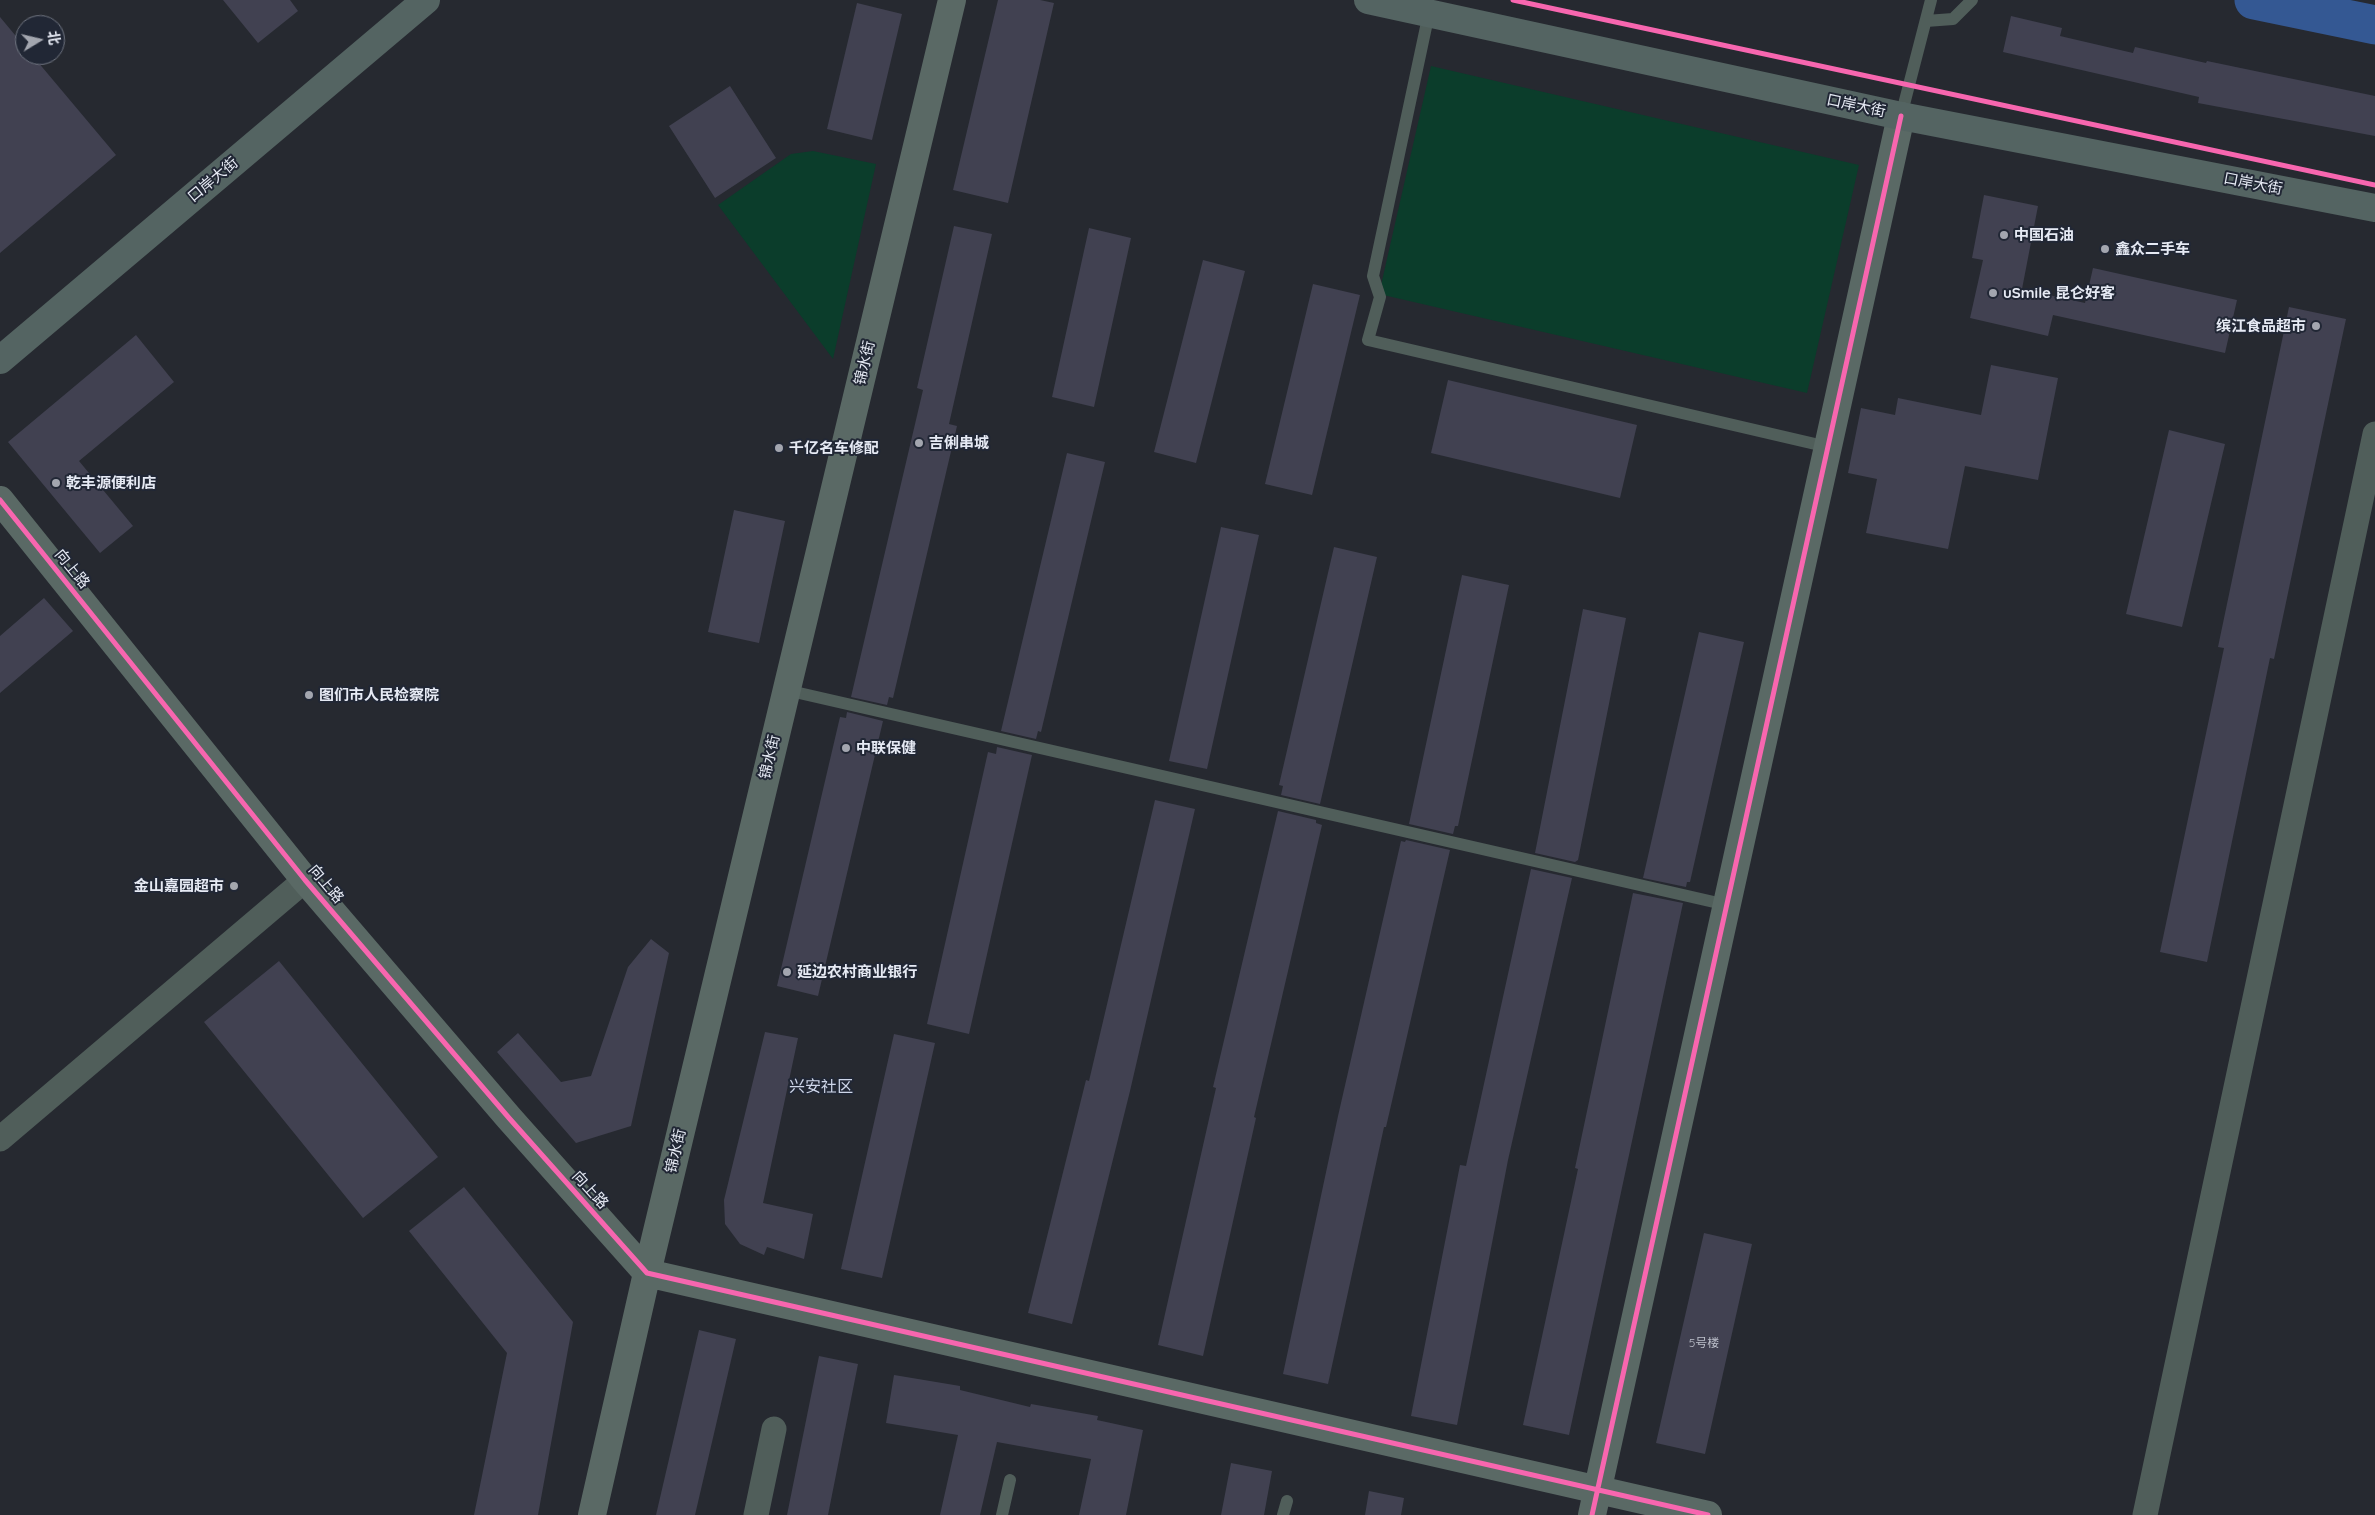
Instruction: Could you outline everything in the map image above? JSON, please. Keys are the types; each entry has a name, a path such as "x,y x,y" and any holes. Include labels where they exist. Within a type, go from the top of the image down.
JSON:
{"highway":[{"name":"口岸大街","path":"0,360 426,0"},
{"name":"口岸大街","path":"1368,0 1901,116 2375,208"}],"street":[{"name":"锦水街","path":"592,1515 646,1272 952,0"},
{"path":"1595,1502 1901,116"},
{"path":"2145,1515 2375,434"},
{"name":"向上路","path":"0,500 305,880 509,1118 646,1272"},
{"path":"0,1139 305,880"},
{"path":"646,1272 1595,1502 1708,1515"},
{"path":"756,1515 774,1430"}],"lane":[{"path":"1901,116 1931,0"},
{"path":"1926,21 1953,20 1972,0"},
{"path":"1429,13 1372,276 1380,297 1368,340 1828,447"},
{"path":"786,690 1727,905"},
{"path":"1002,1515 1010,1480"},
{"path":"1284,1515 1286,1501"}],"green space":[{"path":"1431,66 1859,165 1807,393 1379,294"},
{"path":"813,151 876,164 833,359 718,205 791,154"}],"building":[{"path":"223,0 290,0 298,11 258,43"},
{"path":"998,0 1040,0 1054,3 1008,203 953,190"},
{"path":"857,3 902,14 872,140 827,129"},
{"path":"2011,16 2062,28 2060,36 2133,53 2135,47 2375,96 2375,136 2198,103 2199,97 2003,52"},
{"path":"0,17 15,35 15,65 40,65 116,155 0,253"},
{"path":"730,86 776,158 715,198 669,126"},
{"path":"1984,195 2038,206 2022,289 2085,303 2093,268 2237,300 2225,353 2053,315 2048,336 1970,318 1983,260 1972,258"},
{"path":"954,226 992,234 949,424 957,426 893,698 889,697 887,705 851,697 923,390 917,388"},
{"path":"1089,228 1131,238 1094,407 1052,397"},
{"path":"1203,260 1245,271 1196,463 1154,452"},
{"path":"1313,284 1360,295 1312,495 1265,484"},
{"path":"2289,307 2346,319 2274,659 2270,658 2207,962 2160,952 2224,648 2218,647"},
{"path":"136,335 174,382 79,461 133,526 100,553 8,442"},
{"path":"1991,365 2058,378 2038,480 1965,466 1948,549 1866,533 1877,479 1848,473 1861,408 1895,415 1898,398 1981,415"},
{"path":"1448,380 1637,425 1620,498 1431,453"},
{"path":"2169,430 2225,444 2182,627 2126,614"},
{"path":"1067,453 1105,462 1041,732 1038,731 1036,739 1001,731"},
{"path":"734,510 785,521 759,643 708,632"},
{"path":"1221,527 1259,535 1207,769 1169,761"},
{"path":"1334,547 1377,557 1320,804 1281,795 1283,786 1279,785"},
{"path":"1462,575 1509,585 1458,826 1455,826 1453,834 1409,824"},
{"path":"44,598 73,631 0,693 0,636"},
{"path":"1583,609 1626,618 1578,860 1575,862 1535,853"},
{"path":"1699,632 1744,642 1690,882 1687,882 1686,887 1643,878"},
{"path":"847,712 883,721 818,996 777,986 840,717 846,718"},
{"path":"997,747 1032,755 969,1034 927,1024 988,752 996,754"},
{"path":"1155,800 1195,809 1130,1091 1072,1324 1028,1313 1086,1080 1089,1081"},
{"path":"1278,811 1316,820 1316,823 1322,825 1254,1117 1256,1118 1203,1356 1158,1345 1216,1088 1213,1087"},
{"path":"1406,840 1450,850 1386,1127 1384,1127 1328,1384 1283,1374 1338,1116 1401,841 1405,842"},
{"path":"1531,869 1572,878 1508,1160 1457,1425 1411,1416 1460,1165 1466,1166"},
{"path":"1633,893 1683,903 1569,1435 1523,1425 1578,1169 1575,1168"},
{"path":"651,939 669,953 631,1126 576,1143 497,1052 518,1033 561,1082 591,1076 628,967"},
{"path":"279,961 438,1157 363,1218 204,1022"},
{"path":"765,1032 798,1038 763,1203 813,1214 804,1259 767,1247 764,1255 740,1244 725,1224 724,1200"},
{"path":"894,1034 935,1043 882,1278 841,1269"},
{"path":"464,1187 573,1322 538,1515 474,1515 507,1353 409,1231"},
{"path":"1704,1233 1752,1244 1705,1454 1656,1443"},
{"path":"699,1330 736,1339 695,1515 656,1515"},
{"path":"819,1356 858,1364 828,1515 787,1515"},
{"path":"894,1375 960,1386 960,1390 1030,1407 1031,1404 1098,1416 1097,1420 1143,1430 1126,1515 1079,1515 1091,1459 997,1442 980,1515 940,1515 958,1435 886,1423"},
{"path":"1231,1463 1272,1471 1264,1515 1221,1515"},
{"path":"1369,1491 1404,1498 1401,1515 1365,1515"}],"waterway":[{"path":"2254,0 2375,25"}],"cycle path":[{"path":"1513,0 2375,185"},
{"path":"1592,1515 1901,116"},
{"path":"0,500 305,880 509,1118 647,1273 1708,1515"}],"place":[{"name":"中国石油","path":"2004,235"},
{"name":"鑫众二手车","path":"2105,249"},
{"name":"uSmile 昆仑好客","path":"1993,293"},
{"name":"缤江食品超市","path":"2316,326"},
{"name":"吉俐串城","path":"919,443"},
{"name":"千亿名车修配","path":"779,448"},
{"name":"乾丰源便利店","path":"56,483"},
{"name":"图们市人民检察院","path":"309,695"},
{"name":"中联保健","path":"846,748"},
{"name":"金山嘉园超市","path":"234,886"},
{"name":"延边农村商业银行","path":"787,972"}],"district":[{"name":"兴安社区","path":"821,1087"}]}
